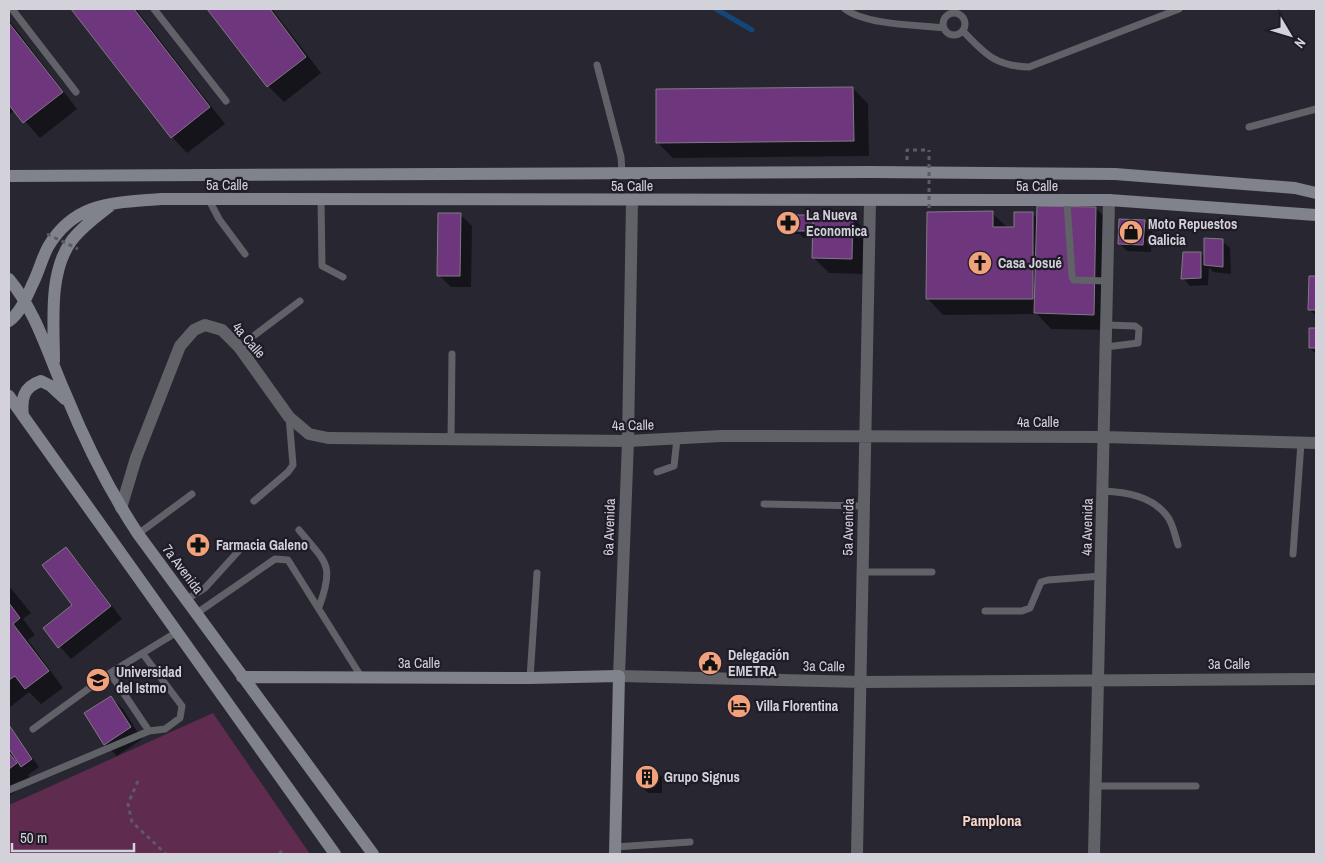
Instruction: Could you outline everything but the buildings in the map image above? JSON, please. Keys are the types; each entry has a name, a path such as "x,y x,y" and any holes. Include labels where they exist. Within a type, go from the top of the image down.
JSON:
{"main road":[{"name":"5a Calle","path":"9,176 622,172 1115,174 1295,188 1316,193"},
{"path":"1295,188 1316,184"},
{"name":"5a Calle","path":"9,321 25,300 48,248 63,226 87,209 114,203 161,199 632,201 1110,200 1316,215"},
{"path":"54,368 54,314 60,265 71,241 88,223 114,203"},
{"name":"7a Avenida","path":"9,279 33,314 88,448 121,508 138,534 372,854"},
{"path":"23,419 21,402 25,391 32,384 41,381 51,386 70,404"},
{"path":"9,396 23,419 335,854"},
{"name":"3a Calle","path":"242,677 530,678 619,676"},
{"name":"6a Avenida","path":"615,850 619,676"}],"street":[{"name":"4a Avenida","path":"1094,854 1110,200"},
{"name":"6a Avenida","path":"619,676 628,441 632,201"},
{"name":"5a Avenida","path":"857,854 870,201"},
{"name":"4a Calle","path":"121,508 136,458 180,346 194,330 205,325 222,330 240,348 289,417 309,434 328,438 628,441 721,436 865,438 1104,437 1316,443"},
{"name":"3a Calle","path":"619,676 860,682 1316,679"}],"lane":[{"path":"12,9 76,92"},
{"path":"154,9 226,101"},
{"path":"845,9 852,14 882,21 944,28 953,35 963,31"},
{"path":"963,31 986,55 1012,66 1029,67 1179,9"},
{"path":"944,28 945,17 956,13 965,20 963,31"},
{"path":"597,65 621,157 622,172"},
{"path":"1249,127 1316,109"},
{"path":"209,200 219,219 246,254"},
{"path":"321,200 322,266 343,277"},
{"path":"1067,200 1072,277 1074,280 1108,281"},
{"path":"240,348 300,301"},
{"path":"1106,324 1135,326 1139,329 1138,343 1106,347"},
{"path":"451,439 452,354"},
{"path":"254,501 288,472 293,465 289,417"},
{"path":"657,472 674,466 677,439"},
{"path":"1293,554 1301,443"},
{"path":"1103,490 1150,500 1168,516 1178,545"},
{"path":"138,534 192,494"},
{"path":"764,504 864,506"},
{"path":"299,530 326,564 327,586 319,608"},
{"path":"187,599 205,588 244,545"},
{"path":"197,614 275,559 282,558 288,560 362,678"},
{"path":"863,572 932,572"},
{"path":"530,678 537,573"},
{"path":"985,611 1022,611 1030,608 1041,582 1101,576"},
{"path":"33,729 110,673 144,654 177,632"},
{"path":"9,790 150,731 165,729 180,718 182,706 144,654"},
{"path":"110,673 150,731"},
{"path":"1096,786 1196,786"},
{"path":"615,850 690,842"}],"path":[{"path":"907,150 929,150 929,208"},
{"path":"47,234 78,249"},
{"path":"138,781 128,804 132,822 166,854"},
{"path":"279,854 283,850"}],"shaded area":[{"path":"213,713 310,854 9,854 9,805"}],"waterway":[{"path":"716,9 752,30"}],"place":[{"name":"La Nueva Economica","path":"788,223"},
{"name":"Moto Repuestos Galicia","path":"1131,232"},
{"name":"Casa Josué","path":"980,263"},
{"name":"Farmacia Galeno","path":"198,545"},
{"name":"Delegación EMETRA","path":"710,663"},
{"name":"Universidad del Istmo","path":"98,680"},
{"name":"Villa Florentina","path":"739,706"},
{"name":"Grupo Signus","path":"647,777"}],"district":[{"name":"Pamplona","path":"992,821"}]}
